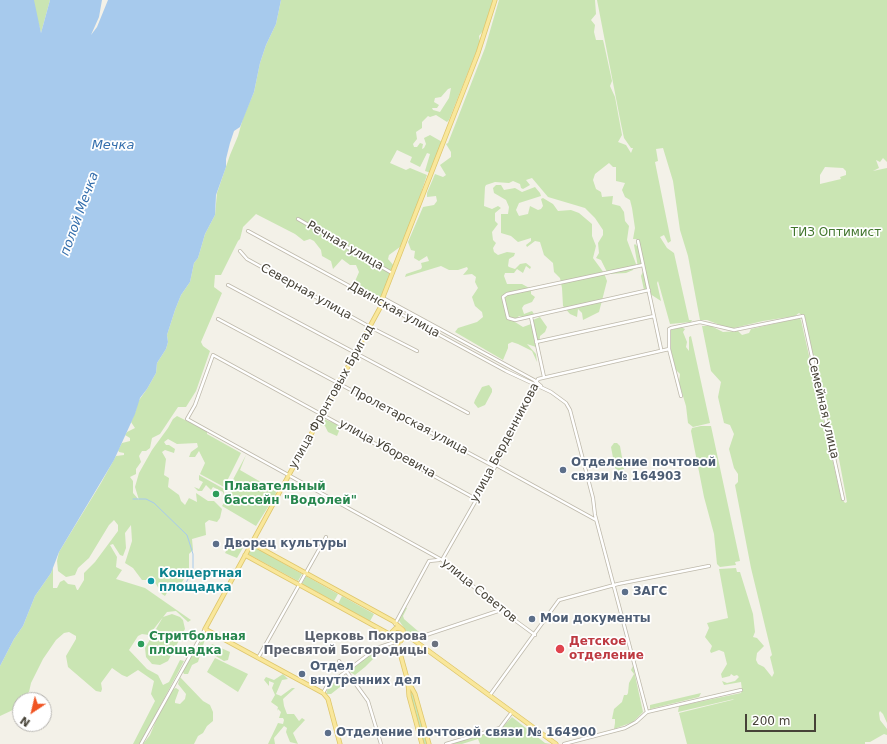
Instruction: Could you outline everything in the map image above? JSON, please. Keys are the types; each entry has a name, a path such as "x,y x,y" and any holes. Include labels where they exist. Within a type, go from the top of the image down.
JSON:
{"main road":[{"name":"улица Фронтовых Бригад","path":"205,629 381,306 381,302 478,53 495,0"},
{"path":"251,543 396,624 403,631 556,744"},
{"path":"245,555 391,634 398,641"},
{"path":"391,634 396,624"},
{"path":"391,634 396,628 403,631"},
{"path":"205,629 322,693 328,699 340,744"},
{"path":"403,631 398,641 399,651 408,682 409,696 422,744"},
{"path":"398,641 408,638 414,639"},
{"path":"408,682 415,694 429,744"}],"street":[{"name":"Речная улица","path":"298,219 393,273"},
{"name":"Двинская улица","path":"248,231 536,384"},
{"path":"638,241 661,350"},
{"name":"Северная улица","path":"240,252 247,259 370,327 417,351"},
{"path":"643,265 503,295 506,312 510,320 530,317 649,290"},
{"path":"228,285 468,413"},
{"name":"Двинская улица","path":"383,298 560,398 570,410 593,498 596,520 614,586"},
{"path":"536,342 654,316"},
{"name":"Семейная улица","path":"669,349 669,329 689,323 711,323 734,330 803,316 844,499"},
{"path":"530,317 544,377"},
{"name":"Пролетарская улица","path":"218,319 596,520"},
{"path":"669,349 681,396"},
{"name":"улица Берденникова","path":"442,560 495,466 536,384 544,377 669,349"},
{"name":"улица Уборевича","path":"187,419 195,405 213,355 476,499"},
{"name":"улица Советов","path":"187,419 442,560 501,610 535,635"},
{"path":"589,516 595,515"},
{"path":"258,658 326,537"},
{"path":"396,624 429,560 430,554"},
{"path":"429,560 442,560"},
{"path":"490,695 559,600 618,584 710,566"},
{"path":"614,586 647,712"},
{"path":"414,639 501,610"},
{"name":"улица Фронтовых Бригад","path":"141,744 205,629"},
{"path":"384,646 391,634"},
{"path":"322,693 327,686 377,648 398,641"},
{"path":"339,662 368,701 381,744"},
{"path":"564,744 625,728 636,722 647,712 741,690"},
{"path":"446,744 500,728 512,712"}],"green space":[{"path":"34,0 50,0 41,33 33,3"},
{"path":"281,0 493,0 483,31 479,36 480,42 449,120 447,122 436,115 430,117 428,116 422,122 422,128 416,132 417,139 413,144 414,147 417,147 420,143 423,144 422,149 424,148 426,144 424,138 430,135 444,143 431,173 425,171 430,154 427,153 420,167 410,162 412,157 397,150 390,163 406,170 410,168 427,175 404,244 389,255 388,259 395,267 380,300 353,286 359,272 356,265 350,265 342,259 333,269 331,261 322,256 321,250 314,241 310,239 304,241 295,234 256,214 243,227 240,239 221,275 215,275 214,287 222,293 201,342 203,346 210,351 196,391 186,407 178,407 160,434 152,438 150,448 146,451 142,451 139,456 141,462 136,469 136,474 130,477 133,481 133,493 139,500 135,487 139,473 152,450 173,419 177,416 207,431 207,434 241,453 224,487 200,474 205,463 199,451 195,457 189,457 191,452 198,447 197,443 177,444 168,439 164,442 166,445 169,445 175,449 174,453 165,450 162,452 166,459 164,475 169,478 168,487 179,495 181,501 185,505 189,498 197,502 196,493 208,501 214,501 222,509 220,518 217,522 209,520 205,523 206,535 192,539 193,550 189,554 189,571 179,587 168,591 165,596 162,594 153,579 149,578 142,580 133,568 125,563 132,541 131,525 125,533 126,548 123,556 120,555 113,544 110,545 117,557 116,567 122,570 116,579 145,588 191,620 188,622 176,611 167,612 149,635 142,634 138,636 129,650 147,669 158,675 163,685 169,682 180,660 184,661 140,744 133,744 155,701 151,694 154,681 138,670 127,677 112,668 101,683 101,692 96,691 68,667 66,656 76,639 76,636 69,632 64,633 56,640 43,659 31,683 29,692 12,692 12,710 0,716 0,666 14,639 23,626 35,596 51,573 53,566 53,588 57,588 60,582 64,580 68,584 75,585 78,590 84,580 84,573 95,562 118,531 118,525 114,520 109,525 89,558 78,568 75,575 66,577 58,571 57,561 59,552 116,456 124,455 124,453 119,452 118,450 122,443 130,441 130,438 125,435 127,432 135,428 131,422 137,403 156,373 157,363 166,349 168,342 167,335 175,310 181,295 190,282 194,263 198,258 205,234 215,215 217,193 243,118 254,92 260,63 266,45 276,24","holes":["451,88 449,98 440,112 433,110 432,108 437,108 439,105 434,102 435,98 441,97 448,89"]},
{"name":"ТИЗ Оптимист","path":"499,0 595,0 596,14 591,20 595,25 594,32 596,40 603,40 604,44 612,81 610,86 615,97 622,135 618,142 626,145 631,153 633,148 631,148 624,138 597,0 887,0 887,162 883,158 880,162 876,160 879,168 873,171 887,168 887,723 883,714 880,711 879,713 880,720 887,729 887,735 884,734 870,742 865,742 865,744 687,744 679,713 734,699 678,712 679,706 741,693 742,690 741,682 724,685 722,681 727,683 735,681 739,677 731,674 730,676 722,678 721,674 727,664 724,652 719,650 711,653 710,651 712,646 705,637 709,628 707,623 728,618 719,569 736,568 737,572 740,572 753,614 755,632 753,637 757,638 764,646 757,653 756,660 758,664 764,667 772,677 774,673 770,657 772,655 751,568 735,485 738,482 738,474 734,468 729,449 734,434 730,425 724,423 718,397 721,382 711,371 702,326 711,326 723,332 738,331 742,335 749,333 751,329 799,318 801,320 841,498 845,503 847,502 839,459 835,452 824,407 827,405 826,399 823,397 816,366 818,362 816,356 813,355 805,318 799,313 795,316 763,321 734,328 728,328 707,320 700,320 688,256 680,230 673,181 663,148 656,149 658,161 655,162 671,241 668,243 664,235 660,237 667,248 674,253 689,320 692,320 691,322 670,324 658,281 657,283 661,301 644,290 641,276 644,269 642,266 638,267 634,245 635,244 638,247 637,239 633,239 635,228 630,200 625,197 622,190 625,183 616,181 616,167 613,167 609,163 595,174 593,180 596,189 601,192 602,197 613,196 612,204 620,206 624,212 625,221 629,226 627,240 636,264 633,270 626,273 608,274 601,260 596,258 599,253 598,243 603,235 603,230 595,218 585,208 548,197 532,178 526,180 530,185 523,189 521,188 520,184 513,181 509,183 495,182 486,185 485,187 484,206 492,209 498,206 501,208 495,213 495,221 498,224 492,232 493,240 496,243 493,248 494,252 498,255 507,252 515,253 514,256 509,259 509,267 515,269 520,264 526,263 531,267 530,269 526,266 523,273 517,269 514,273 505,273 504,276 507,284 522,284 531,289 531,294 535,297 532,302 524,305 522,308 524,314 532,311 534,314 526,318 519,316 515,322 523,327 531,324 533,320 540,317 547,327 545,332 540,336 539,345 536,347 527,344 536,354 537,362 532,351 518,344 512,342 508,344 503,360 455,332 458,328 477,322 483,317 482,312 475,306 472,297 478,288 475,282 476,277 472,274 463,275 468,269 467,267 458,270 449,270 441,266 405,277 406,274 421,269 421,263 429,261 427,256 419,261 414,258 415,251 411,250 408,242 423,207 434,205 437,201 436,196 427,197 427,193 435,174 443,177 446,175 440,165 451,157 451,152 446,144 448,143 485,48","holes":["825,167 843,168 846,171 846,175 840,177 841,179 820,184 820,175"]},
{"path":"496,185 501,185 504,190 515,188 522,192 535,187 540,193 541,196 519,203 516,210 519,216 528,214 530,206 538,210 541,209 543,206 541,199 543,198 553,204 558,211 571,210 579,213 592,224 592,236 596,246 593,258 604,273 607,281 599,312 583,320 582,313 578,309 577,317 570,314 563,306 560,278 554,272 553,263 544,255 540,242 535,241 527,247 526,245 531,241 531,238 518,242 511,236 501,233 501,214 508,214 509,207 506,200 494,193 493,188"},
{"path":"681,327 685,329 683,332 687,342 686,347 689,351 689,337 691,336 710,423 693,427 688,423 686,406 679,383 680,374 676,370 670,347 671,330"},
{"path":"489,385 492,392 485,405 478,408 474,403 475,400 482,387"},
{"path":"324,419 341,426 337,436 328,432 325,426 320,425"},
{"path":"711,426 740,561 735,562 736,565 720,567 717,564 714,534 704,497 691,431 692,428"},
{"path":"614,443 617,443 620,446 624,469 619,472 615,468 611,447"},
{"path":"246,455 240,470 266,485 265,488 270,491 273,487 277,489 275,496 256,526 222,506 231,491 228,489"},
{"path":"199,475 224,489 224,495 223,492 213,487 211,490 206,485 202,491 198,491 194,487 199,489 203,482 199,480"},
{"path":"232,540 244,546 237,558 225,553"},
{"path":"253,546 302,574 298,581 248,554"},
{"path":"306,576 338,594 334,601 302,584"},
{"path":"342,596 374,614 370,621 338,604"},
{"path":"405,607 407,608 403,616 404,619 419,632 415,637 406,631 398,619"},
{"path":"172,614 183,620 185,629 168,661 160,665 152,664 146,657 145,648 163,617"},
{"path":"204,637 205,639 198,662 192,665 188,674 184,674 182,670"},
{"path":"212,644 230,652 228,660 224,661 209,652"},
{"path":"373,652 375,653 374,658 365,667 355,675 350,672 352,668"},
{"path":"215,658 248,674 238,692 207,672"},
{"path":"633,666 643,712 633,722 614,729 615,719 612,719 614,709 622,702 624,695 627,695 628,693 629,683 634,674 631,670"},
{"path":"283,674 288,679 282,680 276,694 281,696 292,688 295,688 283,699 284,706 287,714 294,714 299,721 302,718 305,720 293,733 298,744 290,742 286,732 287,728 284,726 274,738 275,744 268,744 278,723 283,724 284,720 283,718 279,718 281,712 278,709 277,711 278,707 271,702 275,695 272,688 274,683 269,681 269,686 264,680 266,677 274,680"},
{"path":"344,675 349,678 349,680 331,694 326,694 328,688"},
{"path":"180,677 203,701 210,705 213,712 213,721 207,726 203,733 198,736 194,744 143,744 150,735 157,718 173,689 176,688 179,690 175,703 180,704 185,699 186,694 178,684"},
{"path":"411,690 415,698 428,744 424,744 411,699"},
{"path":"701,693 699,697 650,709 650,705"},
{"path":"512,717 545,743 551,744 480,744 478,739 462,744 453,744 461,740 499,731"}],"water":[{"name":"Мечка","path":"0,0 34,0 41,33 50,0 102,0 99,17 91,35 97,27 108,0 281,0 276,24 266,45 260,63 254,92 240,127 234,131 230,143 226,159 226,167 216,195 215,215 205,234 198,258 194,263 190,282 181,295 175,310 167,335 168,342 166,349 157,363 156,373 140,398 135,414 114,460 59,552 51,573 35,596 23,626 14,639 0,666"}],"waterway":[{"path":"133,499 146,499 154,503 187,535 193,554 193,569 183,589"}],"place":[{"name":"Отделение почтовой связи № 164903","path":"563,470"},
{"name":"Плавательный бассейн \"Водолей\"","path":"216,494"},
{"name":"Дворец культуры","path":"216,544"},
{"name":"Концертная площадка","path":"151,581"},
{"name":"ЗАГС","path":"625,592"},
{"name":"Мои документы","path":"532,619"},
{"name":"Стритбольная площадка","path":"141,644"},
{"name":"Церковь Покрова Пресвятой Богородицы","path":"435,644"},
{"name":"Детское отделение","path":"560,649"},
{"name":"Отдел внутренних дел","path":"302,674"},
{"name":"Отделение почтовой связи № 164900","path":"328,733"}],"water label":[{"name":"полой Мечка","path":"80,214"}]}
